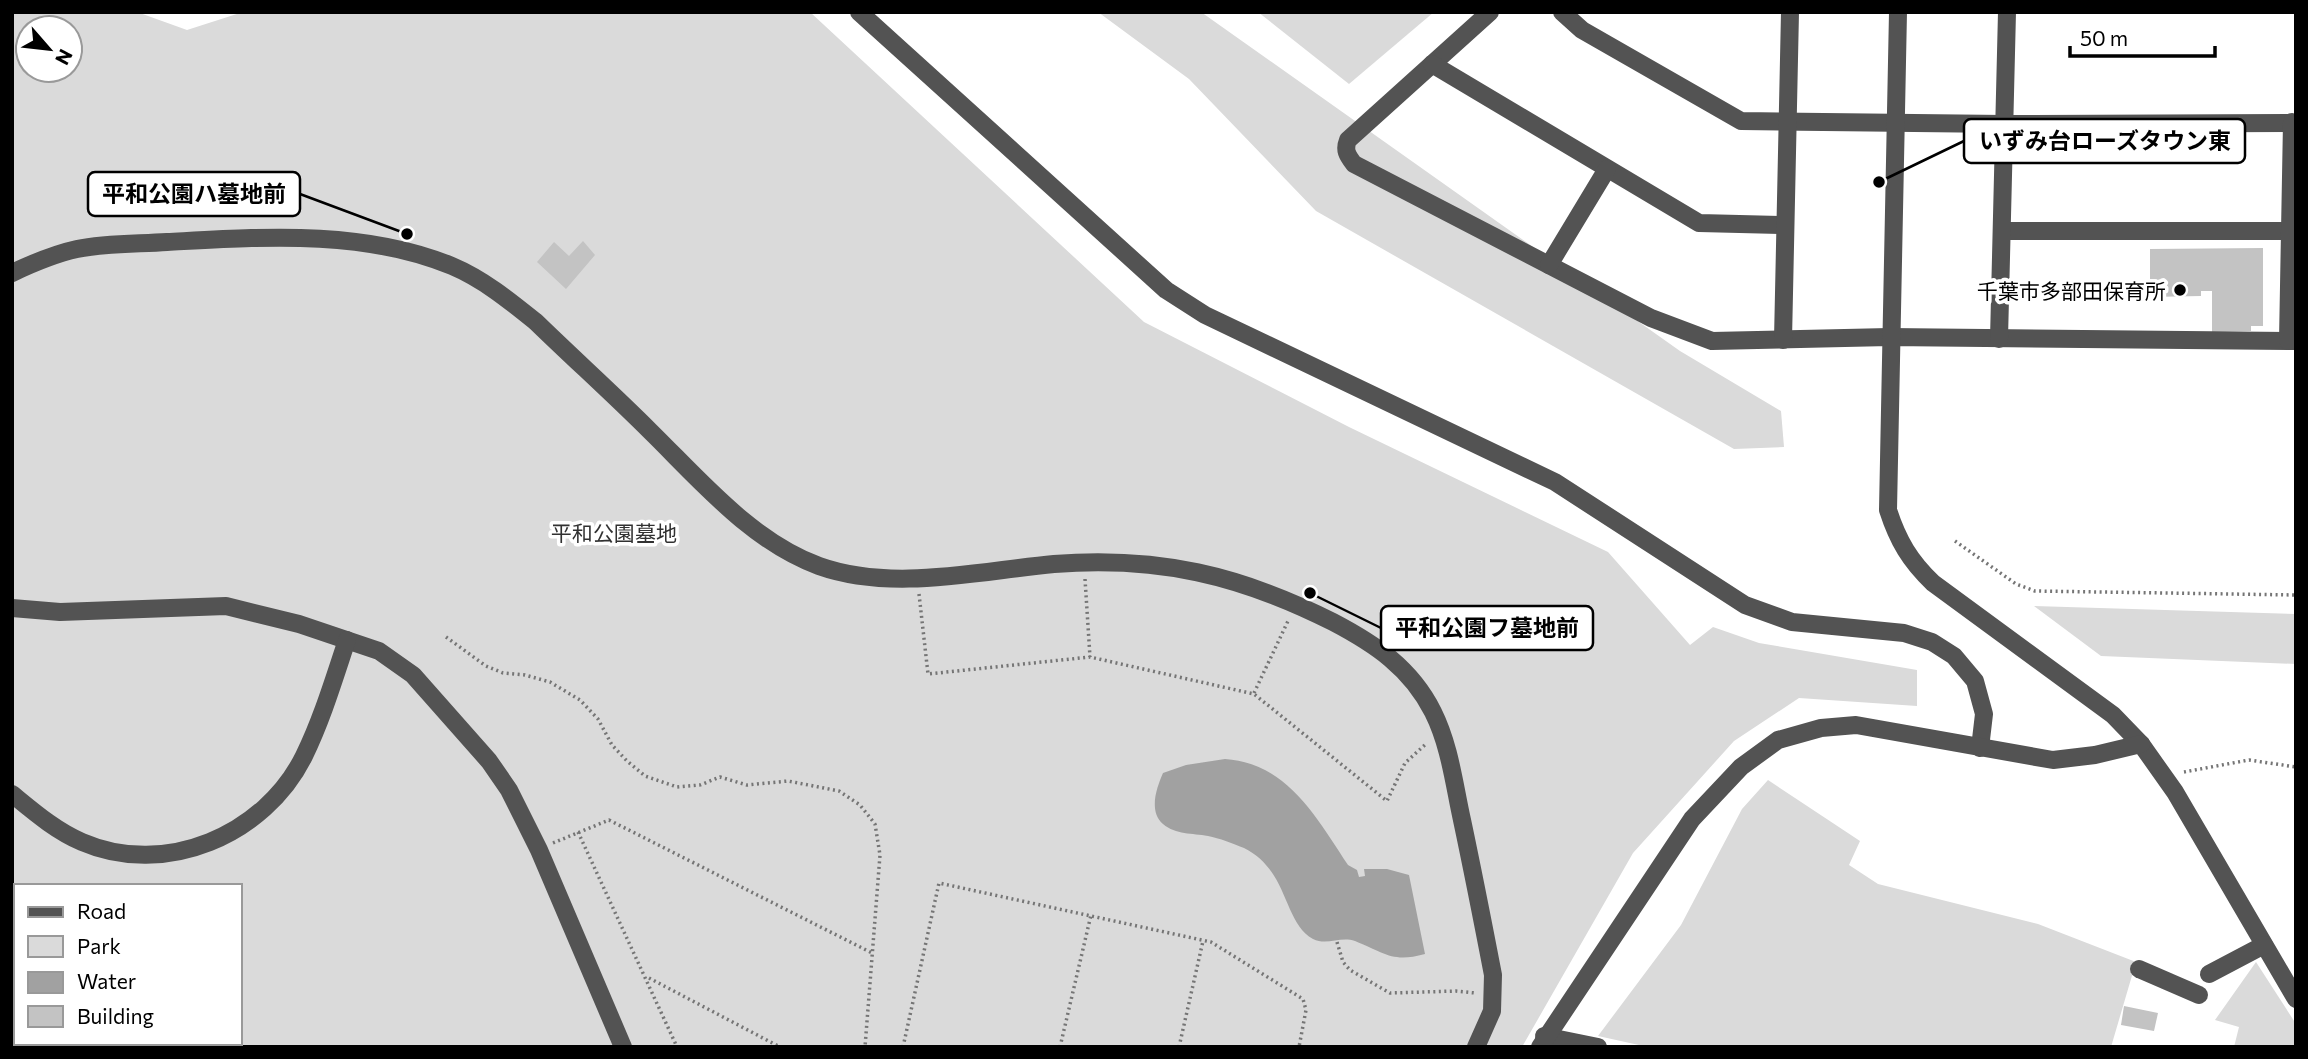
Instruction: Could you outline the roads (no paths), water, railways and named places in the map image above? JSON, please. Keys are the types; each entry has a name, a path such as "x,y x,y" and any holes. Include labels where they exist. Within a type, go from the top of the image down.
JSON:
{"street":[{"path":"859,12 1166,290 1205,315 1555,482 1745,605 1793,622 1904,633 1932,642 1954,656 1975,681 1983,714 1980,748"},
{"path":"1490,12 1348,140 1345,148 1348,156 1354,164 1651,318 1712,341 1889,337 2292,341 2290,231 2294,123 1741,121 1582,30 1562,12"},
{"path":"1783,340 1790,12"},
{"path":"1898,12 1889,337 1888,510 1896,537 1911,562 1933,583 2112,715 2141,744 2164,775 2296,999"},
{"path":"1999,339 2007,12"},
{"path":"1432,64 1699,223 1785,225"},
{"path":"1549,265 1607,169"},
{"path":"2002,231 2290,231"},
{"path":"12,273 41,259 79,248 299,237 367,244 383,239 407,244 476,279 536,322 758,533 819,566 860,576 917,578 1084,562 1134,563 1217,576 1276,594 1324,618 1381,649 1403,668 1433,711 1443,737 1477,892 1495,995 1492,1011 1476,1047"},
{"path":"1276,594 1292,592 1318,607 1324,618"},
{"path":"12,608 60,612 226,606 299,624 379,651 413,675 489,761 523,815 623,1047"},
{"path":"12,794 60,831 85,843 131,855 162,856 230,834 262,812 304,757 347,640"},
{"path":"1598,1047 1542,1042 1692,819 1741,767 1778,740 1821,728 1856,725 2053,760 2095,755 2141,744"},
{"path":"2209,974 2264,945"},
{"path":"2139,969 2200,995"}],"water":[{"path":"1225,759 1266,770 1283,782 1311,811 1348,865 1357,870 1359,877 1365,876 1364,869 1387,869 1409,875 1425,954 1396,957 1355,941 1323,942 1313,939 1296,921 1278,882 1259,858 1226,841 1168,828 1158,819 1156,792 1163,773 1186,765"}],"place":[{"name":"いずみ台ローズタウン東","path":"1879,182"},
{"name":"平和公園ハ墓地前","path":"407,234"},
{"name":"千葉市多部田保育所","path":"2180,290"},
{"name":"平和公園フ墓地前","path":"1310,593"}],"park label":[{"name":"平和公園墓地","path":"614,532"}]}
